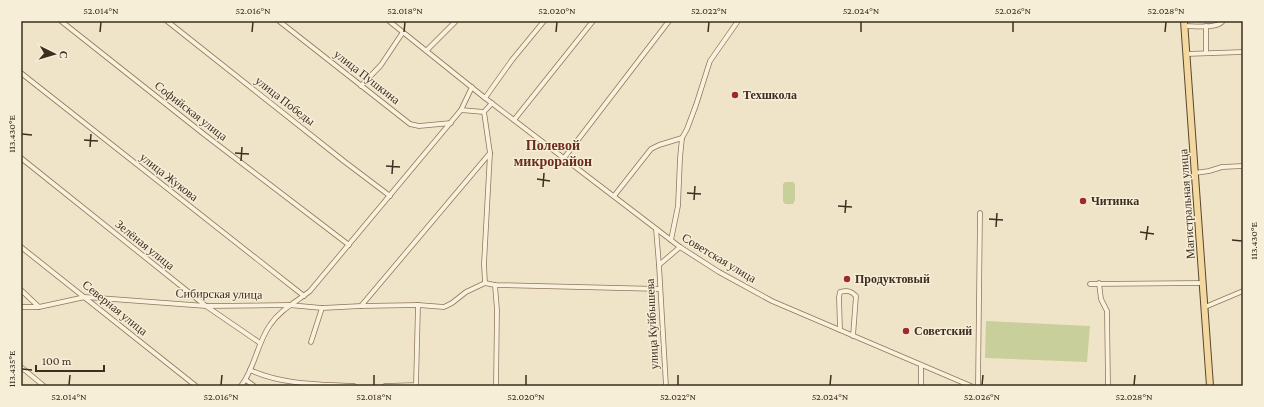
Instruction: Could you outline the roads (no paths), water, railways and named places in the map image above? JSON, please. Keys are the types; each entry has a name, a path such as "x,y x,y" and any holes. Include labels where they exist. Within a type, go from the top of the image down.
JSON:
{"main road":[{"name":"Магистральная улица","path":"1184,23 1204,283 1210,386"}],"street":[{"name":"Софийская улица","path":"61,21 199,130 349,245"},
{"name":"улица Победы","path":"168,21 390,196"},
{"name":"улица Пушкина","path":"279,21 410,124 419,126 451,123"},
{"name":"Советская улица","path":"389,21 485,98 680,248 719,272 772,301 921,366 971,386"},
{"path":"427,50 456,21"},
{"path":"485,98 512,60 544,21"},
{"path":"514,120 593,21"},
{"path":"564,158 669,21"},
{"path":"671,240 678,206 682,138 696,105 710,61 738,21"},
{"path":"1184,23 1206,26 1220,24 1223,21"},
{"path":"1206,26 1206,53"},
{"path":"361,86 381,64 403,32"},
{"path":"1186,54 1243,52"},
{"name":"улица Жукова","path":"21,73 304,296"},
{"path":"241,386 246,380 260,343 270,324 289,305 310,291 451,123 461,110 472,87"},
{"path":"492,103 484,112 490,153 484,264 485,283 495,285 660,289"},
{"path":"461,110 484,112"},
{"path":"614,196 651,149 682,138"},
{"path":"361,306 490,153"},
{"name":"Зелёная улица","path":"21,158 206,306 260,343"},
{"path":"1195,173 1222,167 1243,166"},
{"path":"978,386 980,213"},
{"path":"656,229 659,265"},
{"name":"Северная улица","path":"21,247 196,386"},
{"name":"улица Куйбышева","path":"666,386 659,265 680,248"},
{"name":"Сибирская улица","path":"21,307 39,307 84,297 206,306 289,305 322,308 361,306 444,307 452,303 466,292 485,283"},
{"path":"1099,283 1101,299 1107,311 1108,386"},
{"path":"1090,284 1204,283"},
{"path":"495,285 497,310 496,386"},
{"path":"21,290 39,307"},
{"path":"840,330 839,297 840,292 847,290 856,296 853,336"},
{"path":"1205,307 1243,291"},
{"path":"385,386 416,385 418,306"},
{"path":"311,342 322,308"},
{"path":"921,366 921,386"},
{"path":"21,367 44,386"},
{"path":"250,370 271,378 292,383 354,386"},
{"path":"246,380 254,386"}],"place":[{"name":"Техшкола","path":"735,95"},
{"name":"Читинка","path":"1083,201"},
{"name":"Продуктовый","path":"847,279"},
{"name":"Советский","path":"906,331"}],"district":[{"name":"Полевой микрорайон","path":"553,154"}]}
